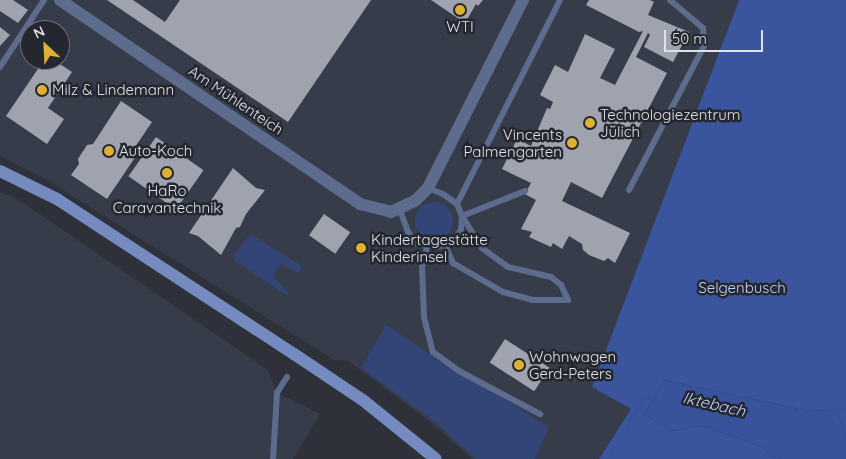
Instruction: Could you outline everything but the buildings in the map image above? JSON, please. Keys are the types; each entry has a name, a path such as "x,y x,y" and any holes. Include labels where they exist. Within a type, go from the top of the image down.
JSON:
{"main road":[{"path":"0,171 57,199 294,354 364,402 436,459"}],"street":[{"name":"Am Mühlenteich","path":"60,0 360,204 375,210 400,210"},
{"path":"400,210 428,188 522,0"}],"lane":[{"path":"0,67 44,0"},
{"path":"457,204 560,0"},
{"path":"629,190 704,46 704,28 670,0"},
{"path":"428,188 443,194 457,204 462,216 482,248 508,266 551,277 561,285 568,300 532,300 503,292 453,263 445,244"},
{"path":"462,216 525,191"},
{"path":"400,210 408,232 416,243 427,247 445,244 460,230 462,216"},
{"path":"427,247 422,267 424,317 433,352 459,371 540,414"},
{"path":"273,459 277,393 287,377"}],"shaded area":[{"path":"0,0 739,0 593,386 631,409 599,459 472,459 433,424 348,361 334,360 50,182 0,156"},
{"path":"0,192 16,198 268,370 277,393 320,414 293,459 0,459"},
{"path":"434,202 447,208 453,221 447,234 434,240 421,234 415,221 421,208"},
{"path":"251,234 302,266 299,273 281,264 273,276 289,293 287,296 234,260 233,255"},
{"path":"386,325 465,378 484,386 549,427 535,459 476,459 434,421 361,368"}],"green space":[{"name":"Selgenbusch","path":"739,0 846,0 846,435 837,411 804,410 664,380 644,414 671,431 704,426 762,447 770,456 781,459 599,459 631,409 592,387"}],"water":[{"path":"664,380 804,410 837,411 846,435 846,459 781,459 770,456 762,447 704,426 671,431 644,414"}],"waterway":[{"name":"Iktebach","path":"608,459 647,396 656,401"},
{"name":"Iktebach","path":"834,412 846,408"}],"place":[{"name":"WTI","path":"460,10"},
{"name":"Milz & Lindemann","path":"42,90"},
{"name":"Technologiezentrum Jülich","path":"590,123"},
{"name":"Vincents Palmengarten","path":"572,143"},
{"name":"Auto-Koch","path":"109,151"},
{"name":"HaRo Caravantechnik","path":"167,173"},
{"name":"Kindertagestätte Kinderinsel","path":"361,248"},
{"name":"Wohnwagen Gerd-Peters","path":"519,365"}]}
